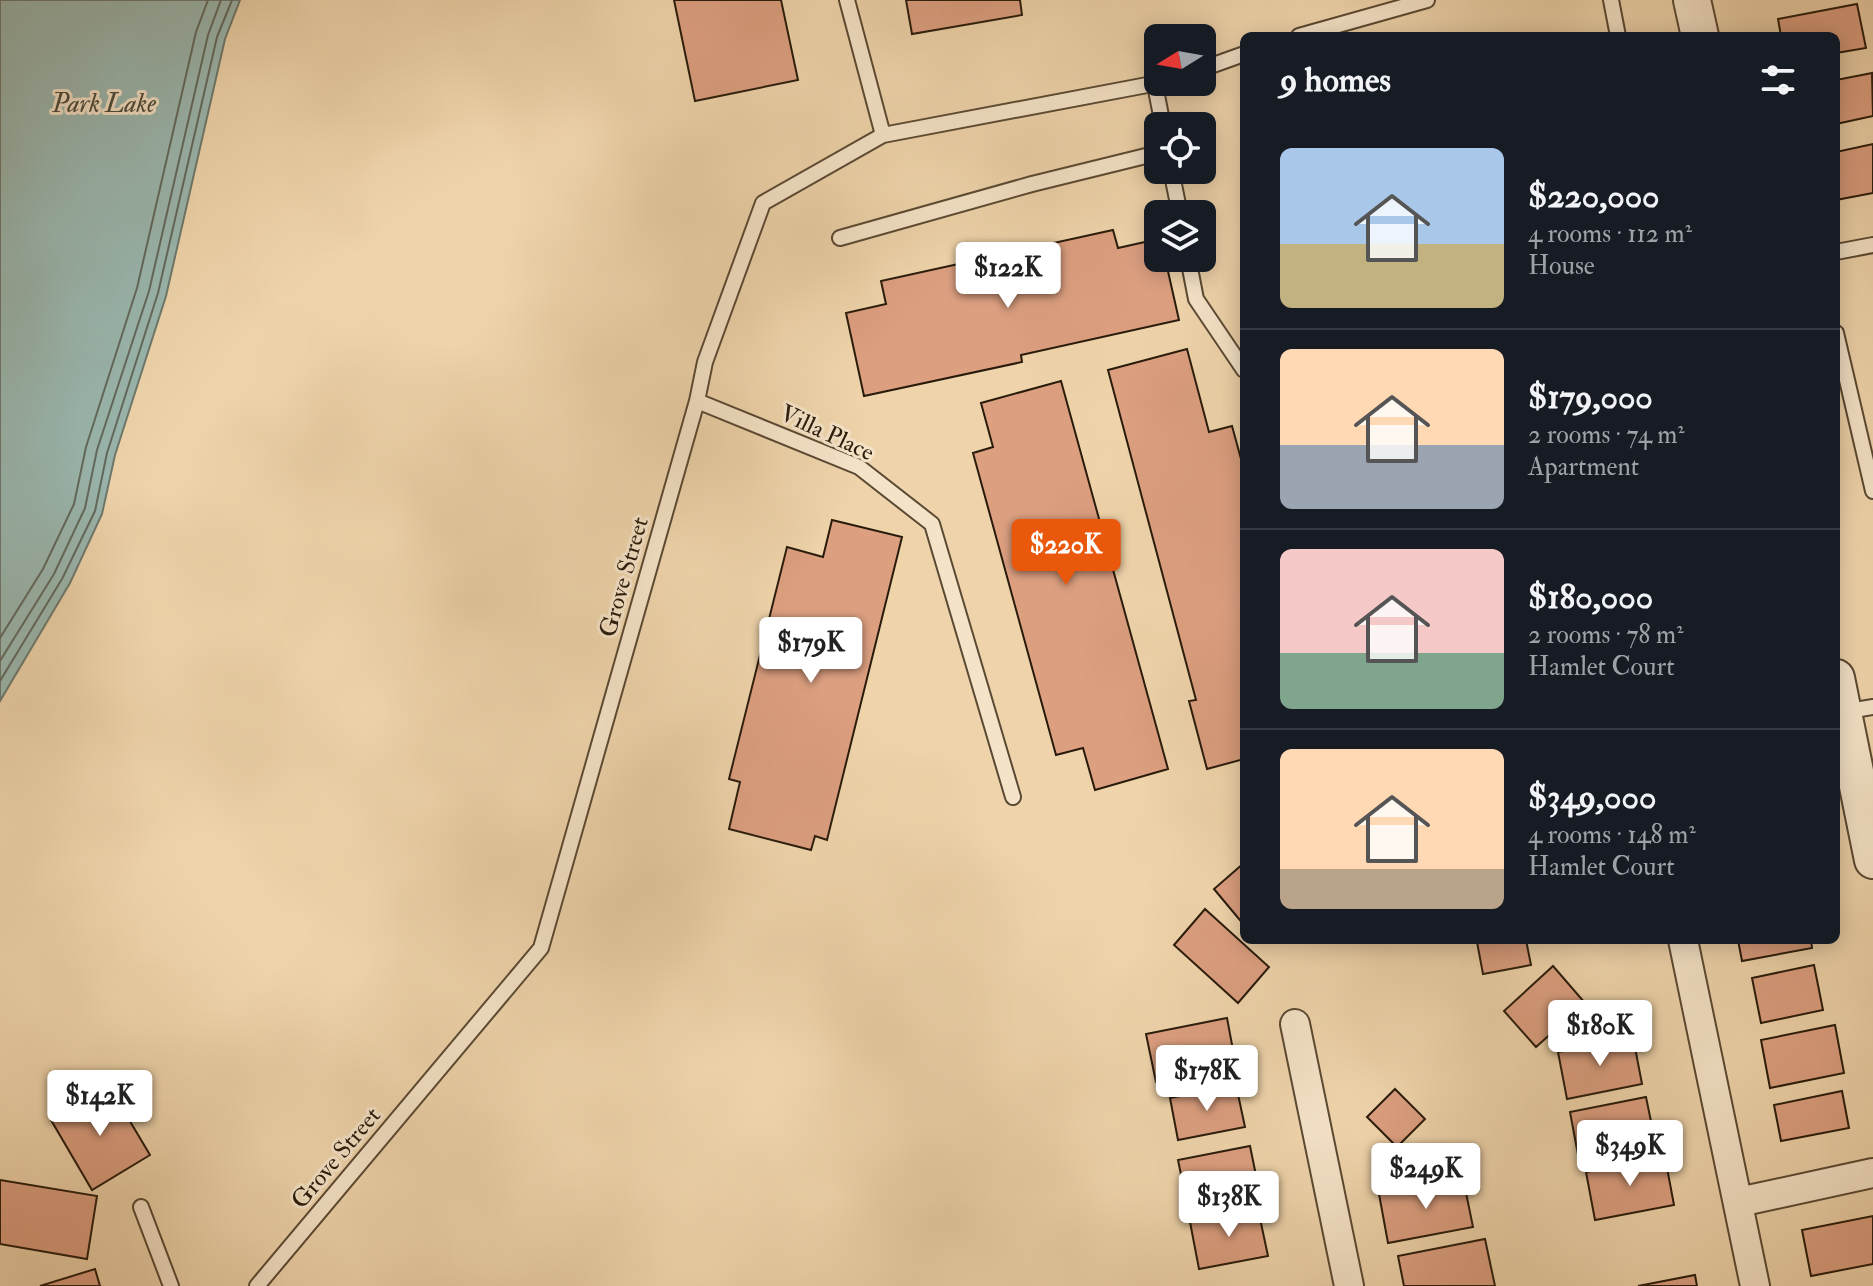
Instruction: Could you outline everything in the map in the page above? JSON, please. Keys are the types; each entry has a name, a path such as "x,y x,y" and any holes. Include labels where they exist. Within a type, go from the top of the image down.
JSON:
{"street":[{"path":"1692,0 1699,32"},
{"path":"1851,699 1873,860"},
{"path":"1684,944 1755,1286"},
{"path":"1295,1024 1349,1286"},
{"path":"1739,1202 1873,1173"}],"lane":[{"path":"847,0 883,135"},
{"path":"1313,32 1427,0"},
{"path":"1611,0 1617,32"},
{"path":"1216,64 1240,55"},
{"name":"Grove Street","path":"257,1286 541,948 697,401 705,362 763,203 883,135 1144,87"},
{"path":"840,238 1032,184 1144,156"},
{"path":"1840,251 1873,245"},
{"path":"1191,272 1196,299 1240,364"},
{"path":"1840,350 1873,491"},
{"name":"Villa Place","path":"697,401 859,467 932,524 1013,797"},
{"path":"141,1207 171,1286"}],"water":[{"name":"Park Lake","path":"0,0 240,0 225,39 166,296 115,455 102,514 70,583 0,701"}],"building":[{"path":"674,0 781,0 798,80 695,101"},
{"path":"906,0 1020,0 1022,15 912,34"},
{"path":"1857,4 1866,48 1840,52 1840,32 1780,32 1778,19"},
{"path":"1872,73 1873,116 1840,123 1840,79"},
{"path":"1873,144 1873,193 1840,199 1840,151"},
{"path":"1113,230 1118,248 1144,242 1144,272 1168,272 1179,320 1021,355 1022,362 864,396 846,313 886,304 881,281"},
{"path":"1187,349 1209,432 1232,426 1240,455 1240,760 1207,769 1189,701 1196,700 1108,370"},
{"path":"1061,381 1168,769 1095,790 1083,748 1056,755 973,453 993,447 981,403"},
{"path":"832,520 902,537 827,840 815,836 811,850 729,829 740,782 729,779 787,547 823,557"},
{"path":"1240,866 1240,920 1214,889"},
{"path":"1205,909 1240,944 1269,967 1238,1003 1174,945"},
{"path":"1477,944 1527,944 1531,965 1483,974"},
{"path":"1739,944 1812,944 1812,948 1742,961"},
{"path":"1814,965 1823,1010 1761,1023 1752,978"},
{"path":"1553,966 1585,1003 1536,1047 1504,1011"},
{"path":"1227,1018 1236,1066 1156,1082 1146,1034"},
{"path":"1835,1025 1844,1073 1770,1088 1761,1040"},
{"path":"1633,1037 1642,1084 1567,1099 1558,1052"},
{"path":"1236,1085 1245,1127 1178,1140 1170,1098"},
{"path":"109,1086 150,1155 92,1190 51,1120"},
{"path":"1395,1089 1425,1119 1397,1147 1367,1117"},
{"path":"1842,1091 1849,1128 1781,1141 1774,1105"},
{"path":"1646,1097 1656,1146 1579,1160 1570,1112"},
{"path":"1250,1146 1259,1190 1187,1204 1178,1160"},
{"path":"1665,1157 1674,1205 1595,1220 1586,1172"},
{"path":"1463,1178 1473,1227 1388,1243 1379,1194"},
{"path":"0,1180 97,1196 87,1259 0,1244"},
{"path":"1258,1209 1268,1256 1199,1269 1190,1222"},
{"path":"1873,1216 1873,1264 1811,1276 1802,1230"},
{"path":"1485,1239 1495,1286 1404,1286 1398,1256"},
{"path":"95,1269 100,1286 40,1286"},
{"path":"1695,1275 1697,1286 1638,1286"}]}
